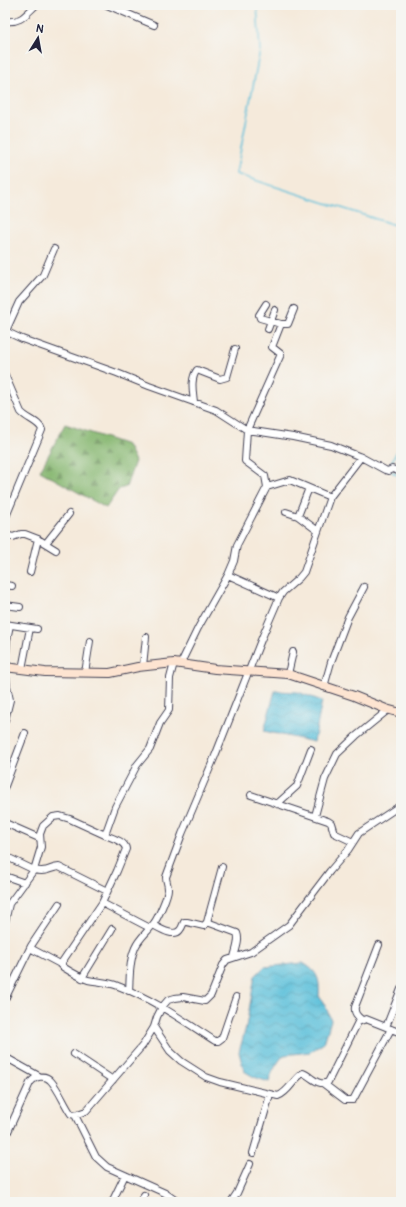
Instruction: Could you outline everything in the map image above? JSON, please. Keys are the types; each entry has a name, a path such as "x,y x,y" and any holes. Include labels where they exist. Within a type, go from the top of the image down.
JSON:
{"street":[{"path":"5,21 12,22 20,19 36,5"},
{"path":"107,5 154,25"},
{"path":"54,249 43,275 19,302 5,332 216,410 247,430 331,445 390,470 401,472"},
{"path":"266,304 259,315 260,318 281,324 288,324 294,309"},
{"path":"275,310 266,330 278,333"},
{"path":"105,835 115,807 137,765 150,749 160,723 169,710 169,683 178,663 228,575 234,561 237,545 266,487 265,476 245,461 247,430 281,354 272,347 281,324"},
{"path":"194,402 192,387 197,370 220,379 227,377 235,349"},
{"path":"5,375 21,412 24,416 42,428 5,519"},
{"path":"129,991 131,964 135,948 140,939 151,927 167,895 168,889 166,876 279,598 283,592 304,572 330,497 361,457"},
{"path":"266,487 290,480 330,497"},
{"path":"298,516 309,488"},
{"path":"286,512 298,516 318,531"},
{"path":"46,543 69,514"},
{"path":"5,535 13,537 25,534 46,543 56,550"},
{"path":"30,572 38,539"},
{"path":"228,575 279,598"},
{"path":"324,686 331,662 348,617 364,587"},
{"path":"5,605 20,607"},
{"path":"5,720 10,700 6,686 5,667 8,624 37,629"},
{"path":"22,670 30,628"},
{"path":"143,666 146,637"},
{"path":"85,673 90,641"},
{"path":"288,674 293,652"},
{"path":"5,667 45,672 110,673 143,666 178,663 215,669 288,674 354,696 388,710 401,713"},
{"path":"315,816 325,779 337,754 356,736 388,710"},
{"path":"5,786 25,733"},
{"path":"277,804 297,786 311,749"},
{"path":"251,795 315,816 331,823 334,833 351,846"},
{"path":"5,1057 51,1081 71,1114 76,1115 86,1111 143,1045 154,1027 162,1007 168,1000 183,998 206,1001 211,995 223,965 227,960 251,952 289,926 330,871 351,846 359,833 401,805"},
{"path":"5,922 9,904 34,870 41,847 39,838 40,834 53,817 60,816 70,819 123,843 126,846 126,849 102,903 62,962 62,965"},
{"path":"5,823 39,838"},
{"path":"5,856 34,870 45,872 59,867 107,890"},
{"path":"102,903 151,927 168,932 174,933 179,931 183,923 186,921 204,926 207,922 222,867"},
{"path":"5,876 25,883"},
{"path":"5,999 30,948 59,904"},
{"path":"207,922 237,933 239,936 234,957"},
{"path":"82,978 112,929"},
{"path":"362,1020 354,1011 379,945"},
{"path":"30,948 62,965 82,978 110,983 162,1007 218,1042 222,1038 236,997"},
{"path":"154,1027 170,1051 181,1061 206,1076 220,1082 278,1096 286,1092 303,1073 318,1083 324,1084 345,1100 353,1100 388,1028 401,989"},
{"path":"324,1084 328,1082 358,1022 366,1019 401,1033"},
{"path":"74,1054 113,1080"},
{"path":"5,1138 30,1083 39,1076"},
{"path":"253,1153 270,1094"},
{"path":"76,1115 96,1156 107,1167 169,1199 178,1202"},
{"path":"231,1202 237,1193 250,1164"},
{"path":"112,1202 125,1175"},
{"path":"140,1202 144,1195"}],"green space":[{"path":"65,424 127,445 135,461 126,487 119,489 106,508 40,471"}],"water":[{"path":"275,691 298,692 322,701 314,742 264,731"},
{"path":"303,963 308,966 317,976 319,996 325,1005 331,1020 324,1043 310,1052 284,1055 271,1075 269,1082 254,1077 244,1071 239,1052 246,1027 255,976 264,967"}],"waterway":[{"path":"257,5 260,50 236,174 401,227"},
{"path":"390,469 389,467 401,443"},
{"path":"392,472 401,477"}]}
